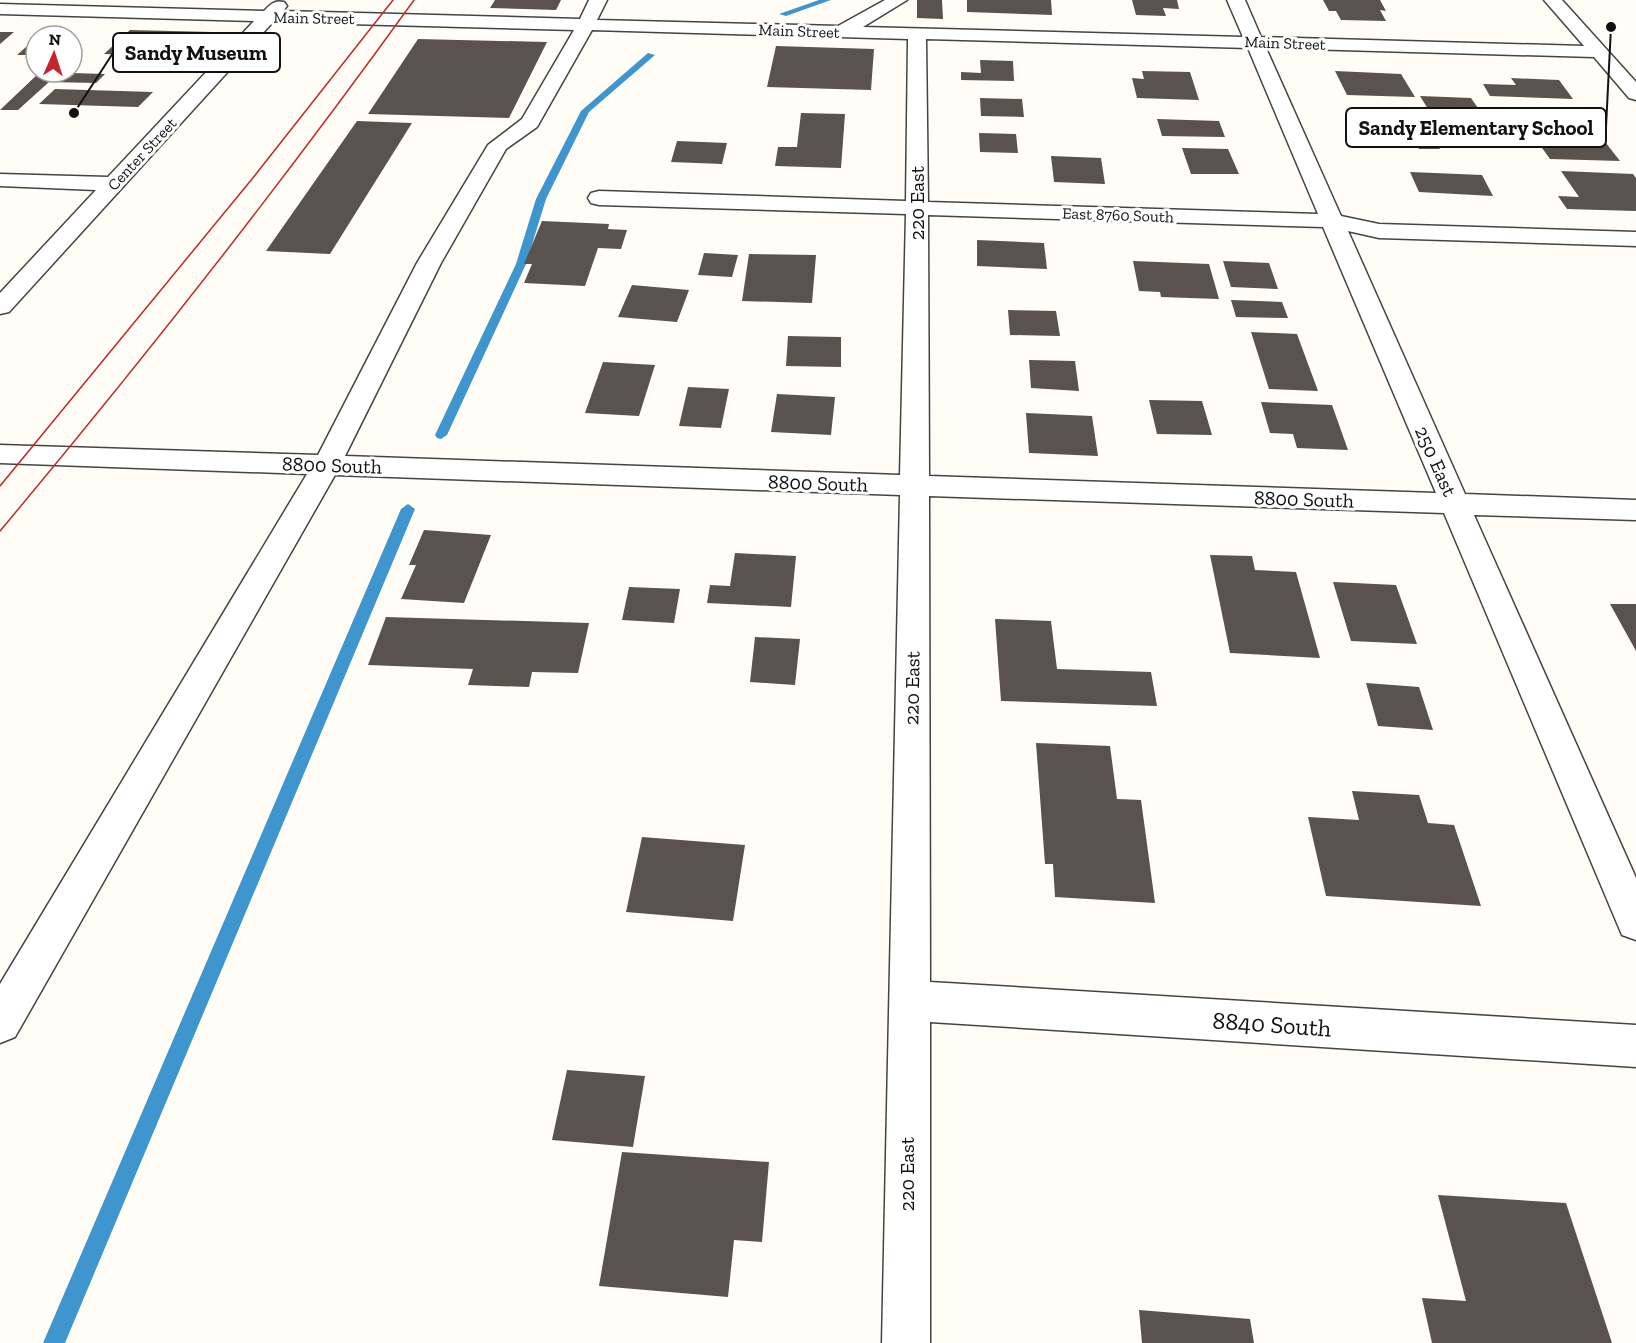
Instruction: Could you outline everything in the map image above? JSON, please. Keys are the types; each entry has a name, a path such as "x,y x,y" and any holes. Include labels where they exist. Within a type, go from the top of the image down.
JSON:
{"street":[{"name":"Center Street","path":"0,307 283,0"},
{"path":"0,1023 326,465 429,263 498,145 530,123 598,0"},
{"path":"841,32 898,0"},
{"name":"250 East","path":"1236,0 1636,922"},
{"path":"1553,0 1636,94"},
{"name":"Main Street","path":"0,9 1599,52"},
{"name":"220 East","path":"906,1343 917,34"},
{"path":"0,180 114,184"},
{"name":"East 8760 South","path":"599,198 1331,221 1379,231 1636,239"},
{"name":"8800 South","path":"0,454 1636,510"},
{"name":"8840 South","path":"908,1001 1636,1046"}],"building":[{"path":"495,0 561,0 556,10 490,8"},
{"path":"917,0 942,0 943,19 917,18"},
{"path":"967,0 1051,0 1052,15 967,12"},
{"path":"1132,0 1177,0 1179,9 1163,8 1166,16 1136,15"},
{"path":"1323,0 1380,0 1386,11 1380,10 1386,21 1341,20 1336,11 1329,11"},
{"path":"130,30 212,32 188,57 104,54"},
{"path":"0,32 14,32 0,44"},
{"path":"418,39 547,42 509,118 368,114"},
{"path":"776,46 874,49 871,90 767,87"},
{"path":"980,60 1013,61 1014,81 961,80 961,72 981,73"},
{"path":"1142,71 1190,72 1199,100 1137,98 1132,78 1144,79"},
{"path":"1335,71 1401,74 1415,97 1347,95"},
{"path":"84,73 105,74 96,83 84,83"},
{"path":"1511,78 1559,80 1573,99 1490,96 1483,84 1516,85"},
{"path":"27,84 47,84 18,110 0,110"},
{"path":"55,89 153,92 138,107 39,104"},
{"path":"1420,96 1471,98 1480,111 1428,109"},
{"path":"980,98 1022,99 1024,117 981,116"},
{"path":"801,113 845,114 841,168 775,166 778,147 797,147"},
{"path":"1372,117 1424,119 1440,149 1419,149 1416,143 1384,142"},
{"path":"1157,119 1219,121 1225,137 1162,136"},
{"path":"357,121 412,123 330,254 266,251"},
{"path":"1524,123 1592,125 1620,161 1550,159"},
{"path":"979,133 1016,134 1018,153 980,152"},
{"path":"677,141 727,143 722,164 671,162"},
{"path":"1182,148 1228,149 1239,174 1191,174"},
{"path":"1051,156 1101,158 1105,184 1054,182"},
{"path":"1561,171 1633,174 1636,178 1636,211 1567,209 1558,196 1579,197"},
{"path":"1410,172 1482,175 1493,196 1419,192"},
{"path":"542,221 609,224 608,229 627,230 621,249 598,248 585,286 524,283 532,264 524,264"},
{"path":"977,240 1044,243 1047,269 977,266"},
{"path":"704,253 738,255 732,277 698,275"},
{"path":"749,254 816,255 812,303 742,301"},
{"path":"1133,261 1209,264 1219,299 1161,297 1160,292 1139,291"},
{"path":"1223,261 1269,263 1278,289 1231,287"},
{"path":"632,285 689,290 677,322 618,317"},
{"path":"1231,300 1282,302 1288,318 1236,317"},
{"path":"1008,310 1056,311 1060,336 1010,335"},
{"path":"1251,332 1297,334 1318,391 1269,389"},
{"path":"788,336 841,337 841,367 786,366"},
{"path":"1029,360 1075,361 1079,391 1031,388"},
{"path":"603,362 655,365 639,416 585,413"},
{"path":"688,387 729,389 721,428 679,426"},
{"path":"777,394 835,397 831,435 771,432"},
{"path":"1149,400 1202,401 1212,435 1157,434"},
{"path":"1261,402 1332,405 1348,450 1297,448 1293,434 1270,433"},
{"path":"1026,413 1092,416 1098,456 1029,453"},
{"path":"424,530 491,535 464,603 401,599 416,565 409,565"},
{"path":"735,553 796,556 791,607 707,603 710,585 730,586"},
{"path":"1210,555 1252,556 1255,570 1296,572 1320,658 1230,653"},
{"path":"1333,582 1396,585 1417,644 1351,641"},
{"path":"629,587 680,589 674,623 622,620"},
{"path":"1610,604 1636,604 1636,651"},
{"path":"386,617 589,623 578,673 532,672 529,687 468,685 473,669 368,665"},
{"path":"995,619 1051,621 1057,669 1151,672 1157,706 1001,701"},
{"path":"755,637 800,639 795,685 750,682"},
{"path":"1366,683 1419,687 1433,730 1378,726"},
{"path":"1036,743 1110,746 1117,799 1141,800 1155,903 1055,897 1053,864 1045,864"},
{"path":"1352,791 1419,795 1428,823 1454,825 1481,906 1326,896 1308,817 1359,820"},
{"path":"642,837 745,845 733,921 626,912"},
{"path":"567,1070 645,1076 633,1147 552,1140"},
{"path":"622,1152 769,1162 762,1242 734,1240 728,1297 599,1286"},
{"path":"1438,1195 1566,1203 1612,1343 1432,1343 1422,1298 1466,1301"},
{"path":"1139,1310 1250,1319 1254,1343 1142,1343"}],"waterway":[{"path":"783,14 827,0"},
{"path":"441,435 521,264 541,199 585,111 651,55"},
{"path":"54,1343 408,509"}],"tram line":[{"path":"0,486 252,179 393,0"},
{"path":"0,531 212,269 414,0"}],"place":[{"name":"Sandy Elementary School","path":"1611,27"},
{"name":"Sandy Museum","path":"74,113"}]}
